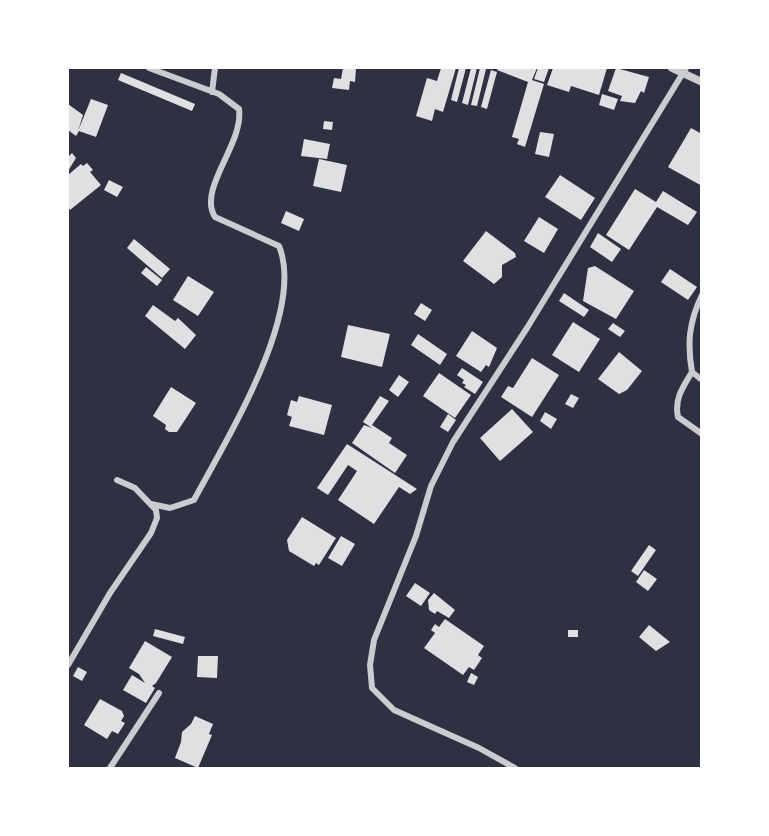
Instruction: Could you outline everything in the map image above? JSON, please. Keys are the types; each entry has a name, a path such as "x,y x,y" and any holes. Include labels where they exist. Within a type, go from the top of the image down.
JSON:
{"street":[{"path":"149,68 212,92 239,109 241,122 237,138 212,191 210,210 216,217 279,246 285,261 285,296 268,350 246,404 194,500 170,508 151,504"},
{"path":"212,92 215,68"},
{"path":"672,68 684,70 702,82"},
{"path":"515,768 479,748 394,710 372,688 370,665 374,640 416,536 431,486 453,442 528,328 684,70"},
{"path":"702,296 692,317 688,340 692,372 677,400 676,409 678,417 702,434"},
{"path":"692,372 702,380"},
{"path":"68,665 110,593 151,533 157,518 156,510 135,488 117,480"},
{"path":"110,768 159,693"}],"building":[{"path":"343,68 356,68 355,82 350,81 349,90 332,88 334,78 341,79"},
{"path":"441,68 456,68 443,112 435,109 432,121 416,116 427,78 437,81"},
{"path":"459,68 466,68 457,102 451,100"},
{"path":"471,68 477,68 468,105 462,103"},
{"path":"480,68 486,69 477,106 471,105"},
{"path":"498,68 537,68 532,80 544,84 525,147 517,144 519,139 512,137 528,82 497,70"},
{"path":"538,68 549,68 544,82 534,79"},
{"path":"553,68 607,68 599,95 571,86 569,92 547,85"},
{"path":"616,68 649,77 644,93 641,91 635,103 620,101 622,96 608,91"},
{"path":"491,70 497,72 487,109 481,107"},
{"path":"121,73 195,104 192,111 118,80"},
{"path":"602,94 618,99 614,110 599,105"},
{"path":"91,99 108,105 96,137 79,131 76,136 68,130 68,104 83,115 78,131"},
{"path":"324,121 333,122 332,130 323,129"},
{"path":"691,128 702,134 702,186 668,167"},
{"path":"540,132 554,134 549,157 535,154"},
{"path":"304,139 330,144 327,159 301,156"},
{"path":"72,153 76,158 68,171 68,157"},
{"path":"319,159 347,165 341,192 313,186"},
{"path":"87,163 93,170 90,172 101,185 70,210 68,207 68,175 81,164 83,166"},
{"path":"560,175 595,198 581,220 545,197"},
{"path":"109,180 123,187 117,197 104,190"},
{"path":"635,189 656,202 663,191 697,212 688,225 657,207 629,250 606,235"},
{"path":"286,211 304,219 299,231 281,223"},
{"path":"539,217 558,229 544,253 524,241"},
{"path":"486,231 515,253 516,257 502,265 502,277 494,284 463,261"},
{"path":"598,233 621,249 612,262 590,247"},
{"path":"134,239 170,269 162,278 127,248"},
{"path":"595,266 634,291 616,319 583,301 588,268"},
{"path":"146,267 162,280 157,286 141,273"},
{"path":"670,269 697,287 688,300 661,282"},
{"path":"188,276 214,292 198,316 173,300"},
{"path":"564,293 589,310 584,317 559,301"},
{"path":"421,303 432,310 425,321 414,314"},
{"path":"153,305 175,321 178,318 196,335 185,349 145,316"},
{"path":"573,322 600,339 579,372 552,355"},
{"path":"613,323 625,331 620,337 608,329"},
{"path":"348,325 390,334 382,367 341,357"},
{"path":"472,331 497,348 489,367 486,365 481,372 456,356"},
{"path":"418,334 447,354 440,365 411,345"},
{"path":"619,352 642,371 627,390 619,394 598,379"},
{"path":"532,358 559,375 532,417 501,397 508,386 513,388"},
{"path":"462,368 483,382 475,394 464,387 466,385 462,383 464,380 457,375"},
{"path":"439,373 471,395 455,418 423,396"},
{"path":"399,375 409,382 398,397 389,390"},
{"path":"171,387 196,403 177,432 169,432 165,429 166,425 153,416"},
{"path":"571,394 579,398 573,408 565,404"},
{"path":"299,396 332,405 324,435 289,426 292,417 287,415 291,400 297,402"},
{"path":"380,396 389,401 372,425 392,438 389,443 407,455 395,473 352,443 364,425 372,428 363,422"},
{"path":"512,409 533,432 500,461 480,438"},
{"path":"545,412 557,419 551,429 540,421"},
{"path":"448,414 456,420 448,432 440,427"},
{"path":"347,444 417,489 410,494 399,487 374,524 338,500 357,471 348,465 328,495 317,488"},
{"path":"302,517 336,538 319,565 316,563 314,566 289,551 287,540"},
{"path":"341,536 355,544 342,566 328,558"},
{"path":"649,545 656,550 638,576 631,571"},
{"path":"644,570 657,579 648,591 636,582"},
{"path":"415,583 430,593 421,606 406,596"},
{"path":"434,593 455,610 449,618 437,611 435,614 429,610 428,600"},
{"path":"445,619 484,646 478,655 482,658 474,670 469,667 463,675 424,648 435,633 431,630 435,624 439,627"},
{"path":"649,625 670,642 656,651 639,637"},
{"path":"155,629 185,637 183,644 153,636"},
{"path":"568,630 578,630 578,637 568,637"},
{"path":"145,641 172,657 152,686 155,688 146,703 123,690 132,675 145,683 139,674 129,668"},
{"path":"198,656 218,656 217,678 197,677"},
{"path":"78,667 87,672 82,681 73,676"},
{"path":"471,673 478,677 474,685 467,682"},
{"path":"100,699 122,711 124,716 121,721 125,723 118,734 112,731 107,739 84,725"},
{"path":"195,716 213,724 209,734 212,735 198,768 175,758 182,732 191,724"}]}
